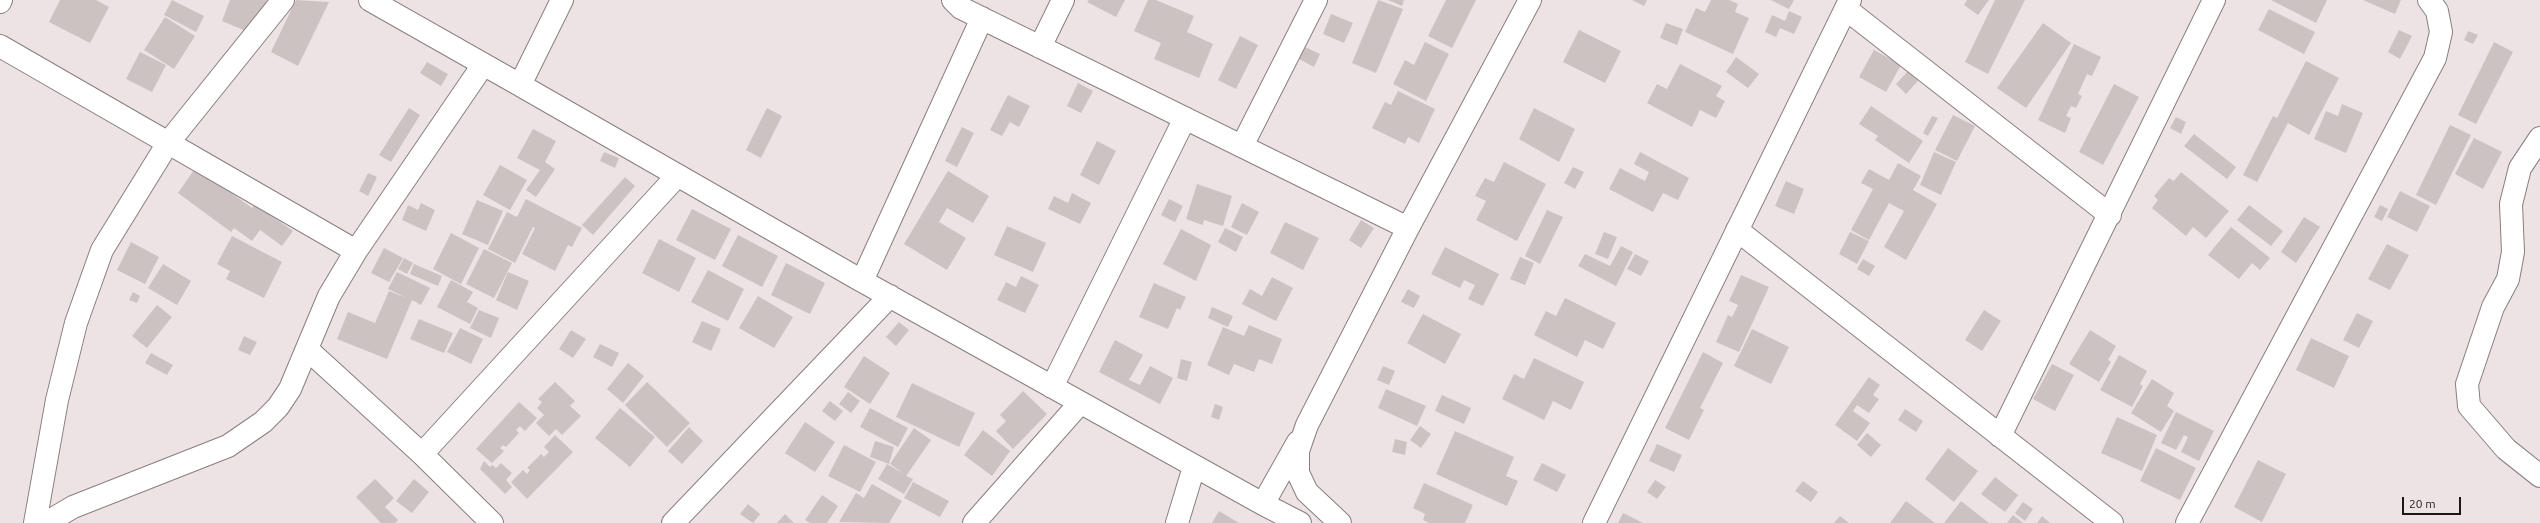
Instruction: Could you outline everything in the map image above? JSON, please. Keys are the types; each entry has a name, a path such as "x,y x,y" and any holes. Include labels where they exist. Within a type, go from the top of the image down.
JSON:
{"street":[{"path":"35,523 56,400 76,323 102,250 168,143 283,0"},
{"path":"370,0 862,281 1194,467 1300,523"},
{"path":"520,85 562,0"},
{"path":"953,0 961,8 1408,228"},
{"path":"1040,47 1063,0"},
{"path":"1242,146 1316,0"},
{"path":"1263,504 1307,425 1408,228 1530,0"},
{"path":"2000,436 2110,215 2214,0"},
{"path":"2187,523 2435,58 2441,32 2436,11 2429,0"},
{"path":"1594,523 1848,4 2110,215"},
{"path":"862,281 982,18"},
{"path":"0,46 356,251"},
{"path":"46,523 73,507 228,446 263,422 278,407 290,389 329,296 356,251 484,64"},
{"path":"1052,387 1185,118"},
{"path":"2540,138 2520,168 2511,204 2513,252 2508,279 2493,307 2467,384 2469,406 2506,449 2540,476"},
{"path":"422,454 677,176"},
{"path":"1737,230 2112,523"},
{"path":"674,523 890,296"},
{"path":"307,349 422,454 492,523"},
{"path":"974,523 1080,403"},
{"path":"1307,425 1298,451 1298,473 1307,492 1340,523"},
{"path":"1177,523 1194,467"}],"building":[{"path":"60,0 96,0 109,7 90,43 49,22"},
{"path":"172,0 204,16 196,32 164,15"},
{"path":"230,0 267,0 253,34 222,21"},
{"path":"296,0 329,2 298,66 271,52"},
{"path":"1089,0 1125,0 1116,17 1087,2"},
{"path":"1148,0 1156,0 1194,16 1187,32 1213,44 1199,78 1154,59 1161,43 1134,31"},
{"path":"1378,0 1403,9 1376,73 1352,63"},
{"path":"1388,0 1404,0 1402,6"},
{"path":"1446,0 1476,0 1452,48 1428,36"},
{"path":"1632,0 1647,0 1644,6"},
{"path":"1711,0 1729,0 1738,4 1735,12 1749,18 1733,54 1685,32 1696,8 1705,12"},
{"path":"1771,0 1794,0 1789,9"},
{"path":"1967,0 1989,0 1978,15 1964,5"},
{"path":"1995,0 2025,0 1988,74 1965,62"},
{"path":"2271,0 2327,0 2316,23"},
{"path":"2363,0 2401,0 2395,14"},
{"path":"2269,9 2315,32 2304,54 2258,30"},
{"path":"1789,11 1802,17 1794,34 1780,28 1776,37 1765,32 1772,15 1785,21"},
{"path":"1331,14 1353,23 1344,43 1323,34"},
{"path":"165,17 195,36 174,69 144,50"},
{"path":"1666,23 1683,29 1677,45 1660,38"},
{"path":"2043,23 2071,43 2026,108 1997,88"},
{"path":"1579,30 1621,51 1605,83 1563,62"},
{"path":"2399,30 2412,36 2400,59 2388,52"},
{"path":"2468,31 2478,35 2473,44 2464,40"},
{"path":"1240,36 1258,45 1236,89 1218,80"},
{"path":"1425,42 1449,54 1426,101 1393,84 1405,60 1414,65"},
{"path":"2494,42 2513,52 2476,124 2458,115"},
{"path":"2074,44 2101,57 2092,76 2087,74 2078,94 2082,96 2076,108 2071,106 2066,116 2071,118 2065,133 2038,120"},
{"path":"1305,47 1320,54 1314,67 1299,59"},
{"path":"1874,50 1901,65 1886,92 1859,77"},
{"path":"140,52 166,65 152,92 126,79"},
{"path":"1736,57 1759,74 1748,88 1726,72"},
{"path":"2306,61 2339,78 2309,135 2288,123 2257,182 2243,175 2273,116 2277,118"},
{"path":"427,62 448,74 441,86 420,73"},
{"path":"1680,64 1722,86 1716,96 1725,101 1716,118 1700,110 1692,127 1647,103 1657,84 1667,89"},
{"path":"1908,71 1918,81 1906,94 1896,84"},
{"path":"1078,83 1093,91 1081,113 1067,106"},
{"path":"2114,84 2139,97 2103,165 2079,152"},
{"path":"1398,91 1435,109 1419,143 1408,137 1405,144 1372,128 1385,102 1391,105"},
{"path":"1008,95 1030,106 1019,127 1010,122 1002,136 990,130"},
{"path":"2342,104 2363,113 2346,153 2314,139 2326,111 2338,116"},
{"path":"1871,106 1923,141 1909,163 1875,140 1878,136 1859,124"},
{"path":"409,108 420,115 391,162 379,155"},
{"path":"767,108 782,116 761,158 746,150"},
{"path":"1534,108 1575,129 1559,162 1519,139"},
{"path":"1953,115 1975,126 1957,161 1935,150"},
{"path":"1932,116 1938,118 1928,136 1923,133"},
{"path":"2176,117 2186,122 2181,134 2170,128"},
{"path":"2450,125 2471,135 2436,205 2416,195"},
{"path":"962,127 974,133 957,167 945,161"},
{"path":"533,129 556,141 545,162 555,169 536,197 526,190 540,170 517,158"},
{"path":"2194,134 2236,167 2227,179 2184,146"},
{"path":"2474,138 2502,152 2483,189 2455,174"},
{"path":"1097,141 1116,151 1099,185 1080,175"},
{"path":"604,152 619,158 615,168 600,161"},
{"path":"1640,152 1689,178 1678,200 1663,193 1653,212 1609,189 1620,168 1645,181 1649,172 1634,164"},
{"path":"1934,152 1956,162 1941,195 1920,185"},
{"path":"1504,162 1546,184 1517,241 1476,220 1486,201 1475,196 1485,178 1494,182"},
{"path":"1898,163 1921,176 1913,190 1937,204 1906,260 1884,247 1904,211 1889,203 1869,240 1851,230 1873,189 1861,183 1869,169 1889,180"},
{"path":"500,165 527,180 510,210 483,195"},
{"path":"196,167 252,208 255,204 293,231 282,246 260,230 252,241 234,228 231,232 178,193"},
{"path":"1573,167 1584,172 1575,189 1564,183"},
{"path":"948,171 989,196 973,223 947,208 939,222 966,238 947,270 904,244"},
{"path":"2181,172 2229,211 2206,238 2193,227 2186,236 2152,208 2158,200 2154,196 2169,178 2174,181"},
{"path":"368,173 377,177 368,196 359,191"},
{"path":"625,177 635,186 593,235 582,225"},
{"path":"1786,181 1804,189 1794,214 1775,206"},
{"path":"1197,184 1232,196 1223,226 1204,220 1203,225 1186,219"},
{"path":"2400,191 2430,206 2417,232 2387,217"},
{"path":"1072,193 1091,203 1080,224 1048,209 1054,196 1068,203"},
{"path":"526,199 582,228 572,247 568,245 555,271 522,254 535,228 533,227 515,263 488,249 507,212 517,217"},
{"path":"1169,199 1183,206 1175,222 1161,215"},
{"path":"477,200 503,211 488,245 462,234"},
{"path":"421,203 435,210 426,231 402,220 408,205 418,210"},
{"path":"1242,203 1259,212 1247,235 1231,227"},
{"path":"2249,205 2283,231 2271,246 2237,220"},
{"path":"2380,205 2388,209 2382,221 2374,217"},
{"path":"692,209 731,229 715,260 676,240"},
{"path":"1547,210 1563,217 1540,264 1525,256"},
{"path":"2304,217 2320,227 2296,263 2281,252"},
{"path":"1361,220 1374,228 1361,248 1349,240"},
{"path":"1285,222 1319,238 1303,270 1270,253"},
{"path":"1007,226 1046,243 1033,272 994,255"},
{"path":"2231,227 2270,258 2260,270 2252,263 2239,279 2208,255"},
{"path":"1225,228 1243,237 1236,252 1218,242"},
{"path":"1181,229 1211,245 1196,281 1163,264"},
{"path":"1604,232 1617,237 1608,259 1595,254"},
{"path":"1850,232 1869,241 1857,264 1839,254"},
{"path":"451,233 479,248 461,284 433,269"},
{"path":"738,235 778,256 762,287 722,266"},
{"path":"232,236 282,262 264,298 226,279 230,271 217,264"},
{"path":"659,239 696,258 679,292 642,273"},
{"path":"131,242 159,257 145,284 117,270"},
{"path":"2387,244 2409,255 2390,290 2368,279"},
{"path":"1621,246 1633,252 1616,286 1578,266 1585,254 1610,266"},
{"path":"1445,247 1499,274 1483,306 1468,299 1475,285 1464,280 1460,288 1431,274"},
{"path":"384,248 403,258 389,282 371,273"},
{"path":"484,249 512,263 494,298 466,284"},
{"path":"1635,254 1649,261 1641,276 1627,269"},
{"path":"1520,257 1534,263 1525,285 1510,279"},
{"path":"404,258 413,263 407,274 398,269"},
{"path":"1863,259 1875,266 1869,276 1857,269"},
{"path":"786,263 825,283 810,314 771,295"},
{"path":"163,264 191,281 177,305 148,288"},
{"path":"414,264 442,276 438,286 410,274"},
{"path":"708,270 744,289 728,321 691,302"},
{"path":"397,272 430,288 421,305 412,300 387,359 337,339 348,312 375,323 389,291 407,298 388,289"},
{"path":"508,272 529,281 517,310 496,300"},
{"path":"1741,275 1769,287 1739,352 1716,342 1728,315 1732,317 1738,305 1729,301"},
{"path":"1021,276 1039,285 1025,313 997,300 1006,282 1016,287"},
{"path":"1272,277 1293,288 1276,321 1242,304 1250,289 1262,296"},
{"path":"451,280 473,292 467,302 478,308 470,324 437,307"},
{"path":"1154,283 1186,297 1180,310 1177,308 1168,329 1139,317"},
{"path":"1408,289 1420,296 1414,308 1401,302"},
{"path":"133,292 140,296 137,303 129,300"},
{"path":"758,296 793,317 774,348 739,328"},
{"path":"1565,298 1616,323 1603,349 1585,340 1577,357 1534,335 1546,311 1556,316"},
{"path":"157,305 172,317 147,348 132,336"},
{"path":"1212,307 1233,316 1228,327 1208,318"},
{"path":"479,310 499,318 491,338 470,328"},
{"path":"1984,310 2001,321 1982,351 1965,340"},
{"path":"2357,313 2373,321 2359,348 2343,340"},
{"path":"1423,314 1461,334 1445,364 1407,343"},
{"path":"419,319 453,333 444,353 410,339"},
{"path":"702,321 721,329 711,351 692,342"},
{"path":"899,322 909,330 896,346 886,337"},
{"path":"1249,325 1282,339 1272,364 1259,359 1254,372 1234,364 1229,375 1207,365 1223,327 1244,336"},
{"path":"460,328 483,339 471,364 447,352"},
{"path":"1752,329 1789,347 1771,384 1734,366"},
{"path":"571,330 586,339 573,358 559,349"},
{"path":"2090,330 2116,346 2108,360 2111,362 2099,382 2069,364"},
{"path":"244,336 257,342 250,355 238,350"},
{"path":"2311,338 2349,356 2334,388 2296,370"},
{"path":"1115,340 1143,355 1129,380 1140,385 1150,366 1173,378 1160,404 1099,372"},
{"path":"600,344 619,353 612,367 593,357"},
{"path":"1703,352 1723,363 1700,408 1704,410 1689,440 1665,428"},
{"path":"151,353 173,365 167,375 145,363"},
{"path":"2119,355 2147,371 2140,384 2143,386 2132,407 2100,390"},
{"path":"864,356 890,373 870,404 844,387"},
{"path":"1534,358 1584,382 1571,410 1553,401 1544,420 1502,399 1514,374 1524,379"},
{"path":"1181,359 1192,362 1187,381 1177,378"},
{"path":"628,363 644,376 623,403 607,389"},
{"path":"2052,364 2074,375 2055,411 2033,399"},
{"path":"1383,366 1395,371 1389,385 1377,380"},
{"path":"1869,377 1880,385 1873,395 1879,399 1869,413 1857,405 1853,411 1870,423 1857,441 1835,425"},
{"path":"2152,379 2174,393 2167,406 2174,411 2161,432 2131,413"},
{"path":"555,382 575,401 570,406 581,416 562,435 556,429 549,436 536,423 544,415 537,408 542,402 538,399"},
{"path":"647,382 690,423 667,447 625,405"},
{"path":"912,383 975,413 959,447 896,417"},
{"path":"1386,389 1426,406 1417,426 1378,408"},
{"path":"1023,391 1047,414 1013,449 996,431 1006,421 1000,415"},
{"path":"848,392 860,401 851,413 839,404"},
{"path":"1442,395 1471,408 1464,424 1435,411"},
{"path":"830,401 843,411 835,421 822,411"},
{"path":"519,402 537,418 525,431 520,426 516,430 519,433 506,447 503,445 500,448 504,451 492,463 476,449"},
{"path":"1215,404 1223,407 1219,420 1211,417"},
{"path":"620,408 655,437 630,467 595,438"},
{"path":"870,408 908,428 898,447 860,427"},
{"path":"1905,409 1923,421 1916,432 1898,420"},
{"path":"2176,412 2214,431 2199,461 2181,452 2188,437 2184,435 2176,450 2161,443"},
{"path":"2117,417 2157,435 2142,471 2101,453"},
{"path":"805,422 835,442 815,472 785,453"},
{"path":"1420,426 1431,434 1421,448 1410,440"},
{"path":"689,427 703,441 682,464 668,451"},
{"path":"914,428 931,440 906,476 913,479 904,494 878,479 887,464 904,474 890,464"},
{"path":"983,430 1010,451 992,476 964,455"},
{"path":"1455,431 1514,457 1506,476 1518,481 1507,506 1436,474"},
{"path":"1867,433 1881,445 1871,457 1857,445"},
{"path":"555,435 573,452 527,499 511,482 523,470 527,474 530,470 527,468 541,454 544,457 549,452 544,447"},
{"path":"1395,439 1407,442 1405,455 1392,452"},
{"path":"875,441 894,447 889,464 870,457"},
{"path":"1657,444 1682,455 1674,472 1649,461"},
{"path":"844,445 876,462 860,492 828,476"},
{"path":"1948,448 1978,471 1954,502 1925,479"},
{"path":"2156,448 2196,468 2180,500 2140,481"},
{"path":"2258,460 2286,474 2262,522 2234,507"},
{"path":"484,461 490,467 492,465 496,468 501,463 512,473 506,480 512,487 505,494 480,469"},
{"path":"1542,463 1566,475 1557,492 1533,480"},
{"path":"1995,477 2018,495 2005,512 1981,494"},
{"path":"375,479 394,498 385,507 398,520 395,523 381,523 356,497"},
{"path":"414,479 429,492 412,513 396,501"},
{"path":"1655,480 1666,487 1657,499 1647,492"},
{"path":"1803,481 1818,492 1811,502 1795,491"},
{"path":"913,482 949,501 940,517 904,498"},
{"path":"1424,483 1473,505 1465,523 1429,523 1423,520 1425,514 1413,508"},
{"path":"872,484 902,501 889,523 839,522 856,493 864,498"},
{"path":"822,495 838,506 827,523 810,523 805,520"},
{"path":"1906,501 1935,523 1890,523"},
{"path":"1961,501 1989,523 1944,523"},
{"path":"2023,502 2033,509 2025,521 2015,513"},
{"path":"748,504 760,514 753,523 740,514"},
{"path":"1219,511 1239,523 1212,523"},
{"path":"1623,513 1643,523 1618,523"},
{"path":"785,514 794,523 777,523"},
{"path":"2013,515 2023,523 2007,523"},
{"path":"1840,516 1849,523 1834,523"},
{"path":"2042,516 2050,523 2037,523"}]}
